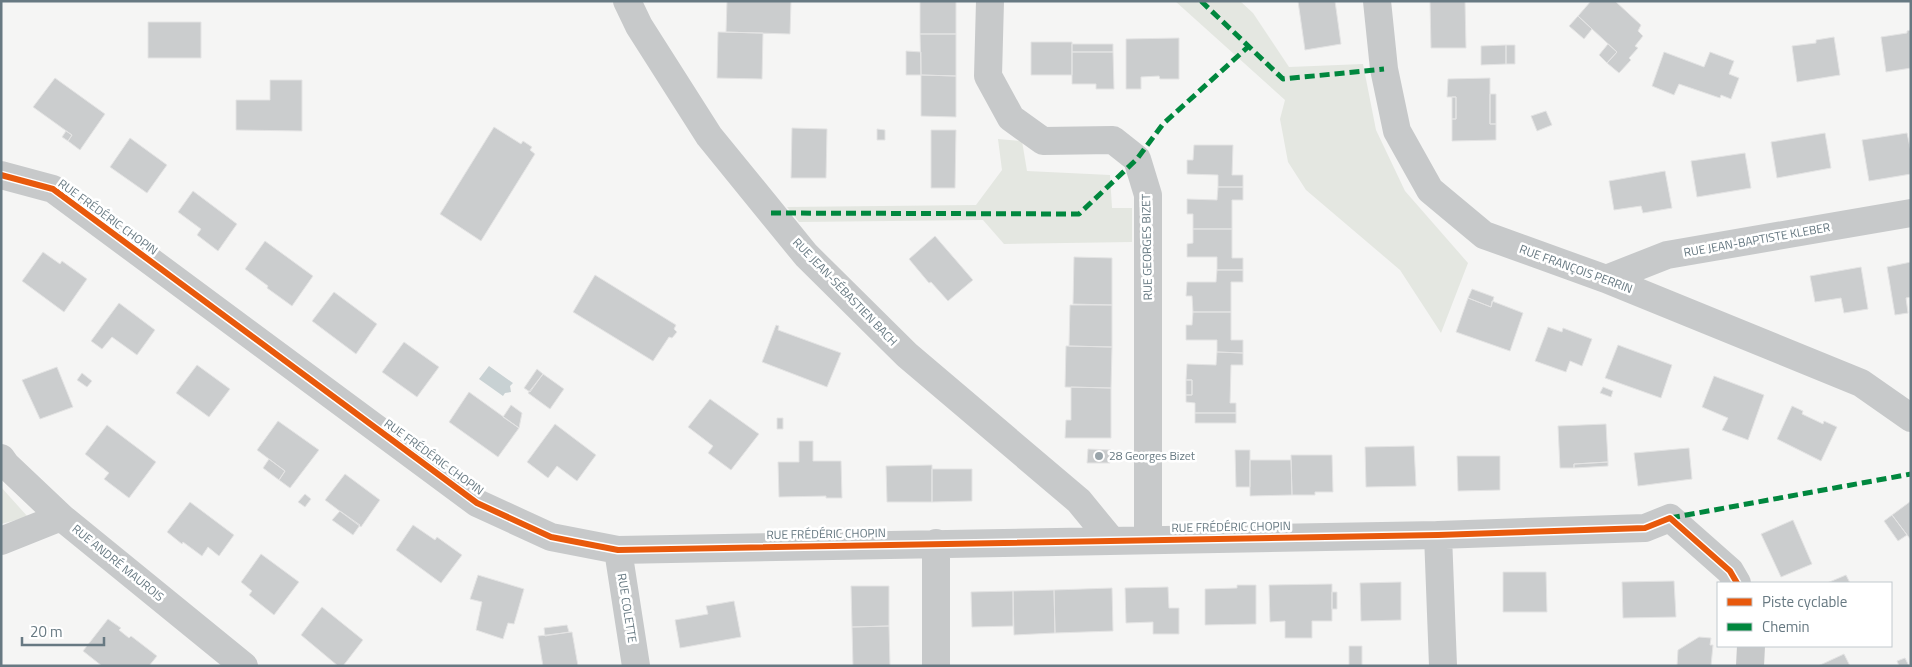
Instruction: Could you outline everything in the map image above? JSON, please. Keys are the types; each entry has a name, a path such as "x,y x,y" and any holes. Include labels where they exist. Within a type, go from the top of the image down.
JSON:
{"street":[{"name":"RUE JEAN-SÉBASTIEN BACH","path":"627,1 639,26 709,136 806,255 907,355 1079,501 1111,540"},
{"name":"RUE GEORGES BIZET","path":"990,1 988,76 1011,118 1043,141 1113,140 1137,159 1148,195 1148,539"},
{"name":"RUE FRANÇOIS PERRIN","path":"1377,1 1384,69 1397,132 1430,190 1484,235 1606,279 1861,383 1911,418"},
{"name":"RUE FRÉDÉRIC CHOPIN","path":"1,174 53,189 477,503 551,537 618,550 1438,534 1645,528 1670,518 1730,571 1736,582"},
{"name":"RUE JEAN-BAPTISTE KLEBER","path":"1606,279 1667,255 1911,213"},
{"name":"RUE ANDRÉ MAUROIS","path":"1,458 61,517 244,666"},
{"name":"RUE ANDRÉ MAUROIS","path":"1,542 61,517"},
{"path":"1438,534 1443,666"},
{"path":"936,543 936,666"},
{"name":"RUE COLETTE","path":"618,550 636,666"},
{"path":"1750,647 1750,666"}],"shaded area":[{"path":"1175,1 1240,1 1253,13 1289,67 1363,64 1376,130 1405,191 1468,263 1441,333 1400,270 1306,190 1288,162 1280,119 1285,100"},
{"path":"998,139 1022,141 1027,171 1110,175 1112,208 1132,208 1132,242 1004,244 983,220 799,222 787,207 976,205 1002,170"},
{"path":"489,366 513,383 510,386 511,392 505,393 503,396 479,379"},
{"path":"1,487 28,517 1,524"}],"building":[{"path":"727,1 791,1 790,34 726,32"},
{"path":"920,1 956,1 956,34 920,34"},
{"path":"1298,1 1335,1 1341,44 1305,50"},
{"path":"1430,1 1465,1 1466,48 1431,48"},
{"path":"1591,1 1615,1 1641,25 1638,31 1643,36 1635,46 1638,48 1629,58 1631,60 1619,73 1607,63 1617,52 1578,16"},
{"path":"1578,16 1592,29 1584,39 1569,26"},
{"path":"148,22 201,22 201,58 148,58"},
{"path":"1911,30 1911,68 1886,72 1881,37 1907,33 1907,31"},
{"path":"718,32 763,33 762,79 717,78"},
{"path":"920,34 956,34 956,76 921,75"},
{"path":"1834,37 1840,75 1797,82 1792,46 1816,43 1816,40"},
{"path":"1179,38 1179,79 1160,79 1159,76 1141,77 1141,89 1126,89 1126,39"},
{"path":"1031,42 1072,42 1072,75 1031,75"},
{"path":"1072,44 1113,44 1113,52 1072,52"},
{"path":"1608,44 1617,52 1607,63 1599,55"},
{"path":"1506,45 1515,45 1515,64 1506,64"},
{"path":"1506,45 1506,64 1481,65 1481,46"},
{"path":"906,51 921,52 921,75 906,75"},
{"path":"1072,52 1113,52 1114,89 1096,89 1096,84 1072,84"},
{"path":"1664,52 1704,67 1710,52 1734,61 1729,74 1739,78 1731,99 1721,95 1720,98 1679,84 1674,95 1652,86"},
{"path":"921,75 956,76 956,117 921,116"},
{"path":"55,78 105,114 80,150 68,141 72,135 33,107"},
{"path":"1490,78 1490,124 1496,124 1496,140 1452,141 1452,119 1456,119 1456,97 1447,97 1448,79"},
{"path":"270,80 302,80 302,131 236,130 236,100 270,100"},
{"path":"1490,94 1496,94 1496,124 1490,124"},
{"path":"1452,97 1456,97 1456,119 1452,119"},
{"path":"1546,111 1552,125 1537,131 1531,116"},
{"path":"494,127 521,144 523,141 532,147 530,150 535,154 481,241 440,214"},
{"path":"792,128 827,129 826,178 791,178"},
{"path":"877,129 885,130 885,140 877,140"},
{"path":"931,130 956,130 955,188 931,188"},
{"path":"66,131 72,135 68,141 62,137"},
{"path":"1825,133 1831,168 1777,178 1771,142"},
{"path":"1907,133 1911,152 1911,174 1869,181 1862,140"},
{"path":"130,138 167,165 147,193 110,167"},
{"path":"1194,145 1233,145 1232,175 1243,175 1243,187 1218,187 1218,175 1187,174 1187,160 1193,160"},
{"path":"1745,153 1751,188 1697,197 1691,161"},
{"path":"1665,171 1672,208 1643,213 1641,206 1614,210 1609,181"},
{"path":"1218,187 1243,187 1243,200 1232,200 1232,229 1193,229 1193,214 1187,214 1187,199 1217,200"},
{"path":"193,191 237,224 218,251 197,235 201,229 178,212"},
{"path":"1193,229 1232,229 1232,258 1243,258 1243,270 1217,270 1217,257 1187,257 1187,244 1193,243"},
{"path":"935,236 973,280 948,301 931,282 929,283 909,259"},
{"path":"265,241 313,276 292,306 245,269"},
{"path":"43,252 60,264 62,261 87,279 64,312 22,281"},
{"path":"1074,257 1112,258 1112,305 1073,304"},
{"path":"1911,262 1911,297 1906,298 1908,313 1895,315 1887,267"},
{"path":"1861,267 1868,309 1844,313 1841,298 1815,302 1810,276"},
{"path":"1217,270 1243,270 1243,282 1231,282 1231,312 1193,312 1192,296 1186,296 1187,282 1216,282"},
{"path":"595,275 676,325 674,329 677,332 672,338 669,337 653,361 573,312"},
{"path":"1472,289 1494,297 1491,307 1468,298"},
{"path":"334,292 377,324 356,354 312,321"},
{"path":"1468,298 1491,307 1492,301 1523,313 1510,351 1456,332"},
{"path":"119,303 155,330 137,355 112,337 102,349 91,341"},
{"path":"1070,305 1112,305 1112,347 1069,346"},
{"path":"1193,312 1231,312 1231,340 1243,340 1243,353 1217,352 1217,340 1186,340 1186,325 1192,325"},
{"path":"776,325 779,326 778,330 841,353 827,387 762,362"},
{"path":"1548,327 1562,332 1563,328 1592,339 1582,366 1570,361 1566,372 1535,361"},
{"path":"404,342 439,367 417,397 382,372"},
{"path":"1618,345 1672,365 1661,398 1605,378"},
{"path":"1066,346 1112,347 1111,388 1065,387"},
{"path":"1217,352 1243,353 1243,365 1231,365 1230,403 1236,403 1236,413 1195,413 1195,403 1186,402 1186,395 1192,395 1192,380 1186,380 1187,364 1216,365"},
{"path":"197,365 230,389 209,417 176,393"},
{"path":"57,367 73,407 40,419 22,380"},
{"path":"537,369 543,374 530,392 524,388"},
{"path":"82,373 92,381 87,387 77,380"},
{"path":"543,374 564,389 550,409 528,393"},
{"path":"1714,376 1764,395 1748,440 1722,430 1728,418 1702,407"},
{"path":"1186,380 1192,380 1192,395 1186,395"},
{"path":"1071,387 1111,388 1111,438 1065,438 1066,420 1071,420"},
{"path":"1603,387 1613,391 1611,397 1600,393"},
{"path":"469,392 519,428 498,457 449,422"},
{"path":"710,399 759,434 731,470 708,453 713,446 688,427"},
{"path":"511,405 522,413 519,428 503,417"},
{"path":"1792,406 1803,411 1802,414 1823,424 1824,421 1837,427 1821,461 1777,439"},
{"path":"1195,413 1236,413 1236,423 1195,423"},
{"path":"777,418 783,418 783,429 777,429"},
{"path":"278,421 319,450 290,488 279,480 285,471 257,450"},
{"path":"555,424 596,455 577,481 557,466 548,478 527,462"},
{"path":"1606,424 1608,462 1574,464 1574,468 1560,468 1558,426"},
{"path":"107,425 156,462 129,498 104,479 109,473 85,454"},
{"path":"799,441 813,441 813,461 841,461 842,498 826,498 826,496 779,497 778,462 799,462"},
{"path":"1414,446 1416,486 1366,487 1365,447"},
{"path":"1689,448 1692,479 1638,486 1634,453"},
{"name":"28 Georges Bizet","path":"1088,449 1111,450 1110,463 1087,463"},
{"path":"1235,450 1250,450 1250,487 1236,487"},
{"path":"1291,455 1332,455 1333,492 1315,492 1315,495 1292,495"},
{"path":"1457,456 1500,456 1500,490 1458,491"},
{"path":"269,459 285,471 279,480 263,468"},
{"path":"1250,460 1291,460 1292,495 1250,496"},
{"path":"1608,462 1608,466 1574,468 1574,464"},
{"path":"932,465 932,502 887,502 886,466"},
{"path":"932,469 972,469 972,501 932,502"},
{"path":"345,474 380,500 361,527 325,500"},
{"path":"305,494 311,499 305,507 298,502"},
{"path":"1911,501 1911,540 1892,515"},
{"path":"190,502 234,535 219,556 208,547 202,556 167,532"},
{"path":"340,511 360,525 353,535 332,520"},
{"path":"1892,515 1907,535 1898,541 1884,521"},
{"path":"1793,520 1812,564 1781,577 1761,534"},
{"path":"413,525 435,540 437,537 462,555 441,583 396,550"},
{"path":"261,554 299,582 274,615 249,595 252,591 241,582"},
{"path":"1503,572 1546,572 1547,612 1503,612"},
{"path":"478,575 524,589 514,624 508,623 503,639 476,630 482,602 470,599"},
{"path":"1846,575 1850,582 1829,582"},
{"path":"1674,581 1676,617 1623,618 1622,582"},
{"path":"1401,582 1401,620 1361,621 1360,583"},
{"path":"1332,584 1332,621 1312,621 1312,638 1285,638 1285,621 1270,622 1269,585"},
{"path":"1237,585 1256,585 1256,624 1205,625 1205,589 1237,588"},
{"path":"851,586 889,586 889,626 852,627"},
{"path":"1168,587 1169,608 1179,608 1179,634 1153,634 1153,622 1126,623 1125,588"},
{"path":"1112,588 1113,631 1055,633 1054,590"},
{"path":"1054,590 1055,633 1014,635 1013,591"},
{"path":"1013,591 1013,626 972,627 971,592"},
{"path":"1332,592 1337,592 1337,609 1332,609"},
{"path":"734,601 741,637 680,648 675,620 708,614 706,606"},
{"path":"322,607 363,640 343,666 338,666 301,635"},
{"path":"108,619 121,628 119,630 129,638 131,636 157,656 149,666 102,666 83,651"},
{"path":"567,625 569,632 545,636 544,628"},
{"path":"889,626 890,666 853,666 852,627"},
{"path":"572,632 578,666 543,666 538,636"},
{"path":"1699,637 1711,638 1710,645 1713,645 1711,666 1677,666 1678,650"},
{"path":"1349,646 1362,646 1362,666 1349,666"},
{"path":"1844,654 1850,666 1818,666"},
{"path":"1905,658 1909,666 1899,666 1897,661"}],"marked path":[{"path":"1201,1 1283,79 1384,69"},
{"path":"771,213 1079,214 1137,159 1163,124 1249,46"},
{"path":"1670,518 1911,474"}],"cycle path":[{"path":"1,175 53,189 477,503 551,537 618,550 1438,535 1645,528 1670,518 1730,571 1736,582"}],"place":[{"name":"28 Georges Bizet","path":"1099,456"}]}
